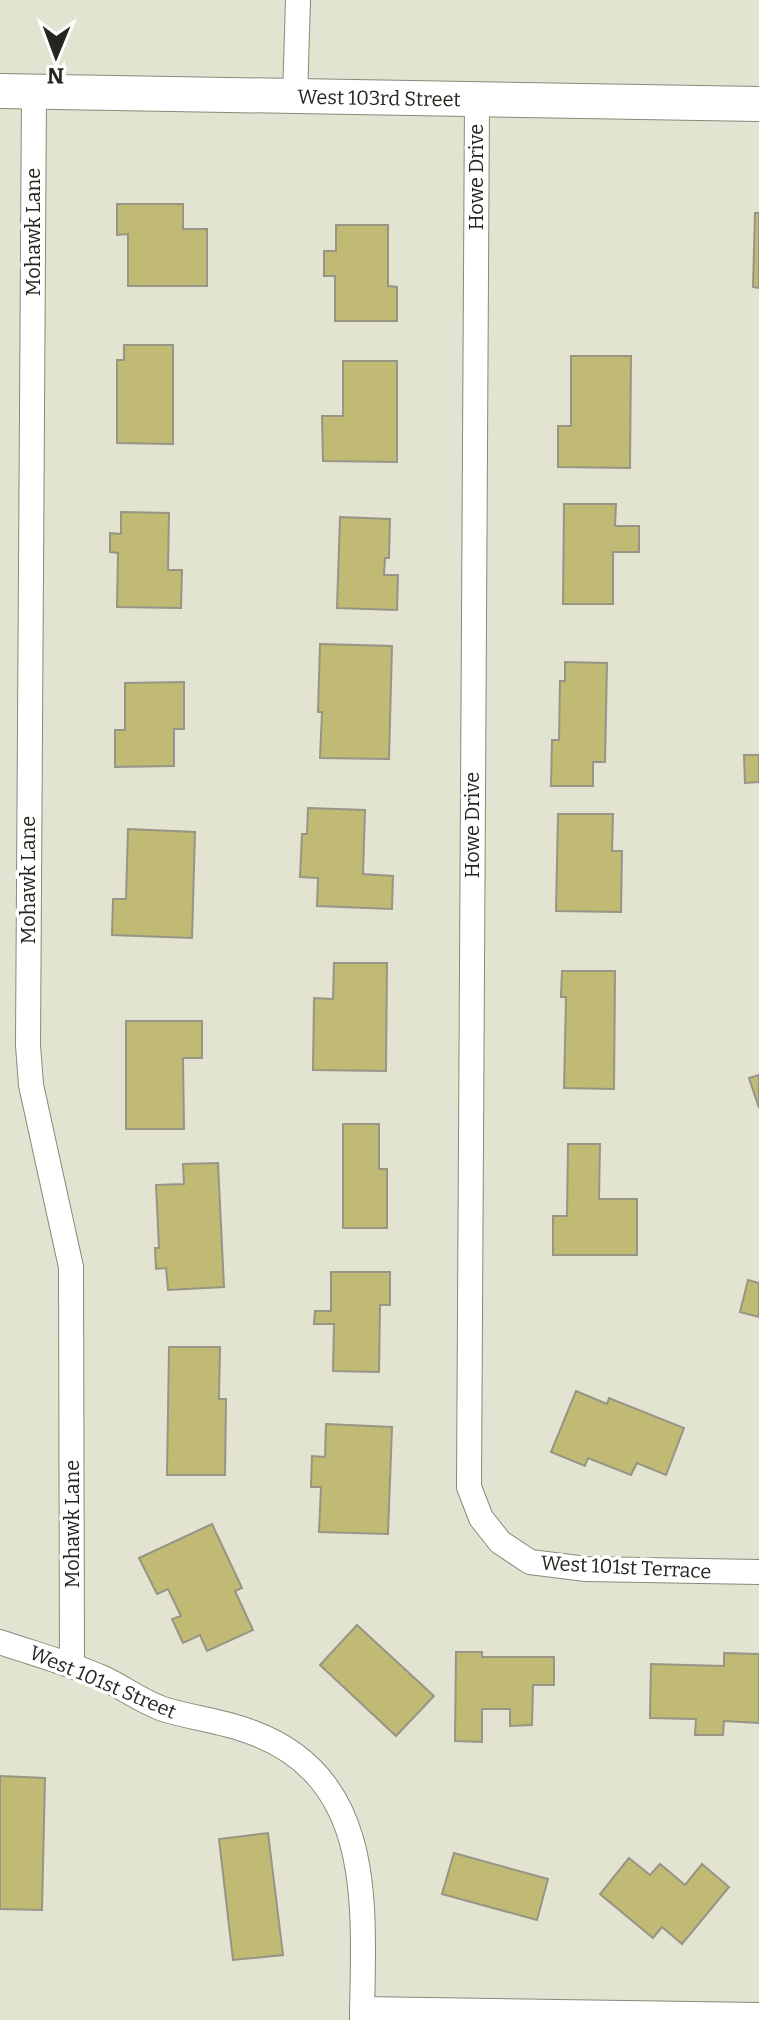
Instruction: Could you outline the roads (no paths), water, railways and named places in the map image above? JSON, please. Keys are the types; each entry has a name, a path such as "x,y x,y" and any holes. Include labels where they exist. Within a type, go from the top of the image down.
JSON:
{"main road":[{"name":"West 103rd Street","path":"0,91 759,104"}],"street":[{"path":"295,97 298,0"},
{"name":"Mohawk Lane","path":"34,92 28,1045 31,1085 71,1267 72,1664"},
{"name":"Howe Drive","path":"477,100 469,1487 481,1518 500,1542"},
{"name":"West 101st Terrace","path":"500,1542 530,1562 586,1569 759,1572"},
{"name":"West 101st Street","path":"0,1642 72,1664 158,1707 252,1732 289,1752 315,1773 347,1821 355,1848 363,1905 362,2014 759,2015"}]}
